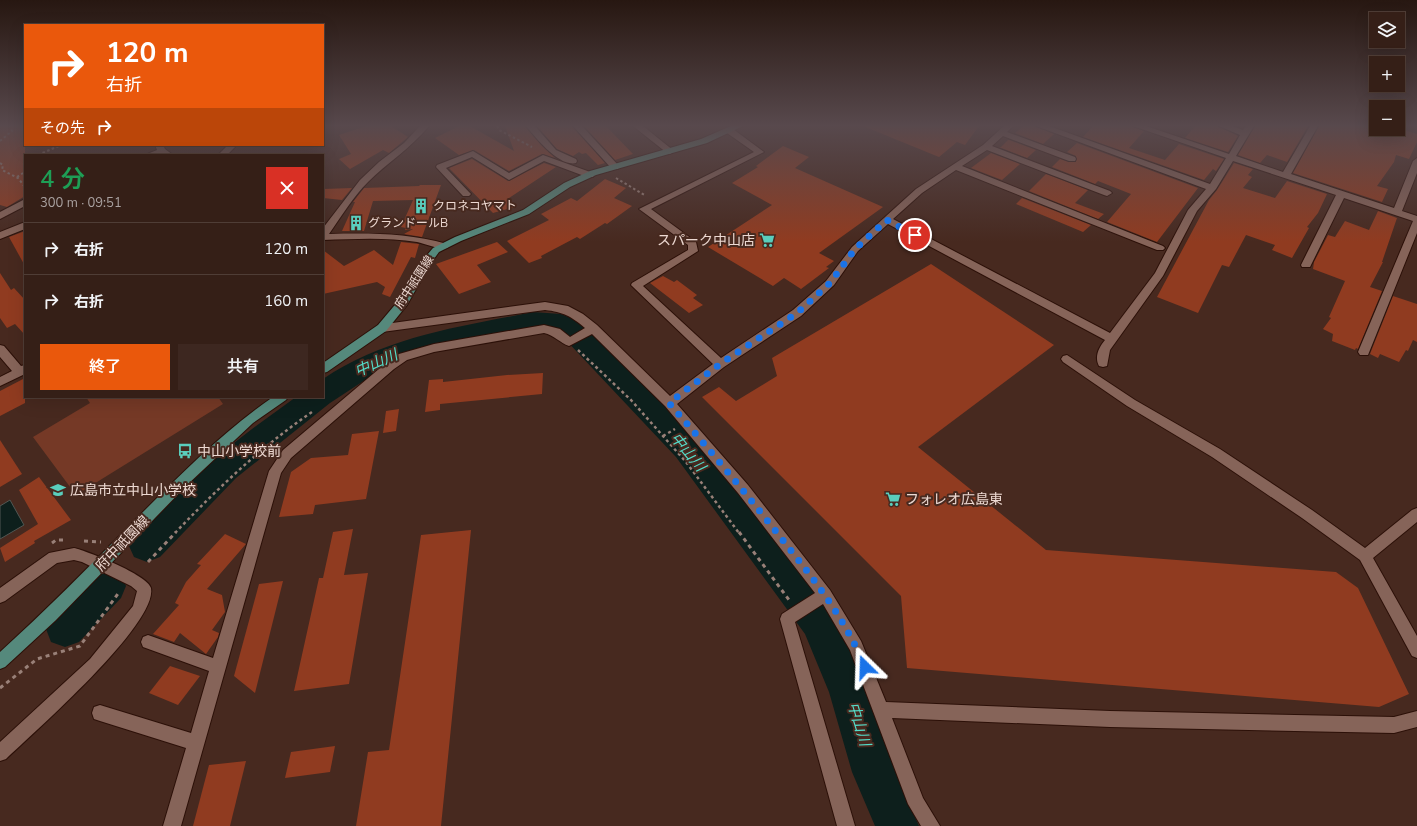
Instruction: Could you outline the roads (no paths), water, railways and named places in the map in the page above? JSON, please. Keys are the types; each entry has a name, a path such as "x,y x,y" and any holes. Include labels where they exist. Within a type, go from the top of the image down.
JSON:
{"main road":[{"name":"府中祇園線","path":"324,368 382,328 403,302 427,261 436,250 458,239 526,212 567,185 596,172 623,165"},
{"name":"府中祇園線","path":"0,662 102,565 182,481 249,420 281,398"}],"street":[{"path":"324,235 362,182 381,165"},
{"path":"444,165 440,166 466,194"},
{"path":"490,165 509,177 531,165"},
{"path":"568,165 596,172"},
{"path":"580,165 596,172"},
{"path":"720,364 636,285 693,251 693,244 644,209 735,165"},
{"path":"669,403 720,364 797,313 830,283 855,249 919,191 960,165"},
{"path":"1032,165 1107,193"},
{"path":"1147,165 1212,188"},
{"path":"1103,363 1104,349 1159,274 1192,210 1212,188 1227,165"},
{"path":"1251,165 1397,212 1417,220 1364,352"},
{"path":"1285,176 1292,165"},
{"path":"1397,212 1416,165"},
{"path":"956,167 1160,248"},
{"path":"1306,265 1340,194"},
{"path":"0,216 24,203"},
{"path":"887,220 1112,339"},
{"path":"0,236 24,225"},
{"path":"324,236 396,236 425,239 444,246"},
{"path":"382,328 544,306 564,309 579,317 669,403 743,489 825,595 856,646 917,804 931,826"},
{"path":"172,826 275,470 287,454 390,366 404,357 434,348 544,329 556,332 572,340 591,329"},
{"path":"0,382 22,371 2,354"},
{"path":"1067,359 1131,403 1216,453 1307,514 1366,556 1417,651"},
{"path":"1366,556 1417,514"},
{"path":"0,596 54,557 74,554 86,557 136,580 144,588 143,599 139,610 95,664 0,753"},
{"path":"825,595 786,619 846,826"},
{"path":"148,642 218,667"},
{"path":"881,710 1102,718 1394,725 1417,719"},
{"path":"100,713 196,743"}],"water":[{"path":"10,500 24,525 0,539 0,506"}],"waterway":[{"name":"中山川","path":"324,393 352,374 396,353 434,342 533,322 561,324 573,330 687,448 819,622 849,692 874,772 897,826"},
{"name":"中山川","path":"147,546 224,469 317,398"},
{"name":"中山川","path":"65,629 108,586"}],"place":[{"name":"クロネコヤマト","path":"421,206"},
{"name":"グランドールB","path":"356,223"},
{"name":"スパーク中山店","path":"767,240"},
{"name":"中山小学校前","path":"185,451"},
{"name":"広島市立中山小学校","path":"58,490"},
{"name":"フォレオ広島東","path":"893,499"}]}
